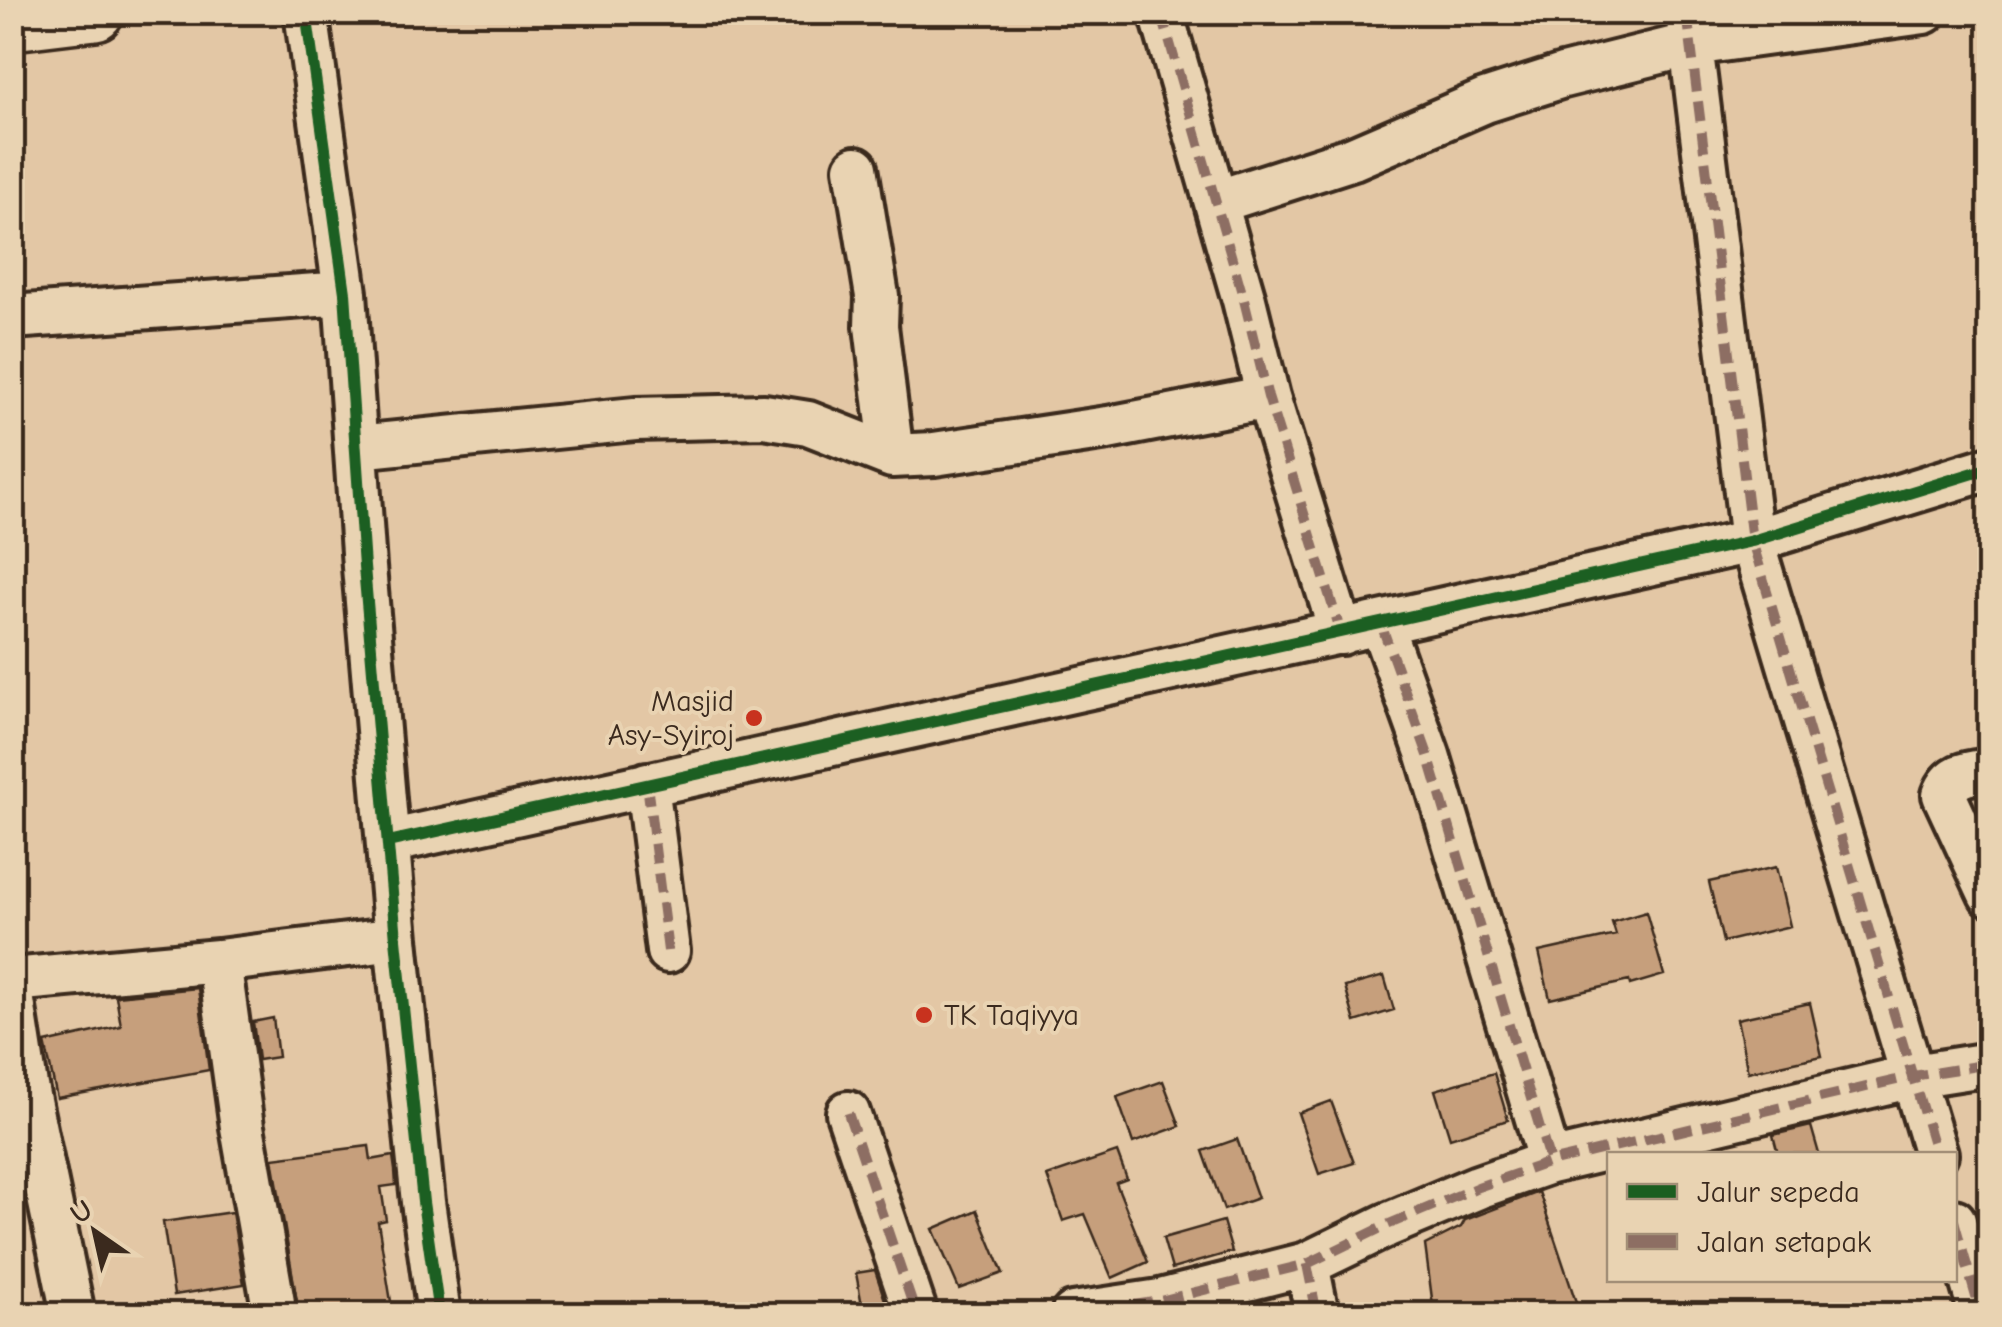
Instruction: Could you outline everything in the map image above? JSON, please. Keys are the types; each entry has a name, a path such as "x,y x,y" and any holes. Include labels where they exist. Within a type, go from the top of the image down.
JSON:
{"highway":[{"path":"12,22 96,12"}],"street":[{"path":"306,12 345,293 362,551 396,939 423,1202 439,1314"},
{"path":"1161,12 1268,398 1361,628 1428,755 1550,1162"},
{"path":"1216,202 1353,158 1528,85 1689,28 1924,12"},
{"path":"1689,28 1752,542 1935,1152"},
{"path":"856,168 878,296 876,326 892,456"},
{"path":"12,317 345,293"},
{"path":"357,447 634,419 764,416 808,422 892,456 934,454 1108,428 1268,398"},
{"path":"388,842 1752,542 1990,468"},
{"path":"1990,770 1960,775 1949,781 1944,794 1990,894"},
{"path":"647,784 668,951"},
{"path":"12,980 219,961 396,939"},
{"path":"219,961 242,1126 275,1314"},
{"path":"12,995 26,1086 73,1314"},
{"path":"1072,1314 1160,1301 1307,1264 1388,1224 1550,1162 1914,1076 1990,1064"},
{"path":"848,1113 916,1314"},
{"path":"1957,1231 1981,1314"},
{"path":"1307,1264 1317,1314"}],"building":[{"path":"1776,867 1790,926 1723,942 1709,882"},
{"path":"1646,912 1664,975 1550,999 1539,952 1616,935 1612,922"},
{"path":"1384,976 1394,1010 1355,1022 1345,987"},
{"path":"198,988 209,1070 57,1098 45,1043 121,1026 116,996"},
{"path":"1810,1003 1822,1056 1748,1072 1737,1019"},
{"path":"273,1018 278,1057 258,1060 253,1022"},
{"path":"1494,1073 1508,1120 1450,1138 1435,1090"},
{"path":"1163,1081 1180,1126 1133,1143 1117,1097"},
{"path":"1331,1101 1354,1163 1319,1174 1298,1113"},
{"path":"1811,1126 1818,1152 1777,1152 1773,1135"},
{"path":"1237,1139 1258,1198 1224,1210 1203,1151"},
{"path":"369,1146 371,1160 393,1156 395,1170 396,1185 381,1187 386,1220 378,1222 393,1314 299,1314 273,1158"},
{"path":"1117,1152 1127,1179 1116,1183 1148,1262 1112,1278 1085,1214 1063,1221 1047,1176"},
{"path":"1539,1192 1580,1314 1434,1314 1425,1245 1461,1227 1465,1220"},
{"path":"977,1210 1003,1273 959,1289 933,1229"},
{"path":"232,1212 244,1284 174,1295 163,1222"},
{"path":"1223,1221 1232,1252 1172,1269 1163,1238"},
{"path":"875,1270 885,1300 862,1305 856,1273"}],"marked path":[{"path":"1161,12 1268,397 1341,633"},
{"path":"1687,12 1752,541 1935,1152"},
{"path":"1381,624 1428,755 1550,1162"},
{"path":"647,784 668,951"},
{"path":"1073,1314 1160,1301 1307,1264 1387,1225 1550,1162 1913,1076 1990,1064"},
{"path":"848,1113 916,1314"},
{"path":"1957,1231 1981,1314"},
{"path":"1307,1264 1317,1314"}],"cycle path":[{"path":"306,12 345,293 396,939 423,1202 439,1314"},
{"path":"388,842 1752,541 1990,468"}],"place":[{"name":"Masjid Asy-Syiroj","path":"754,718"},
{"name":"TK Taqiyya","path":"924,1015"}]}
